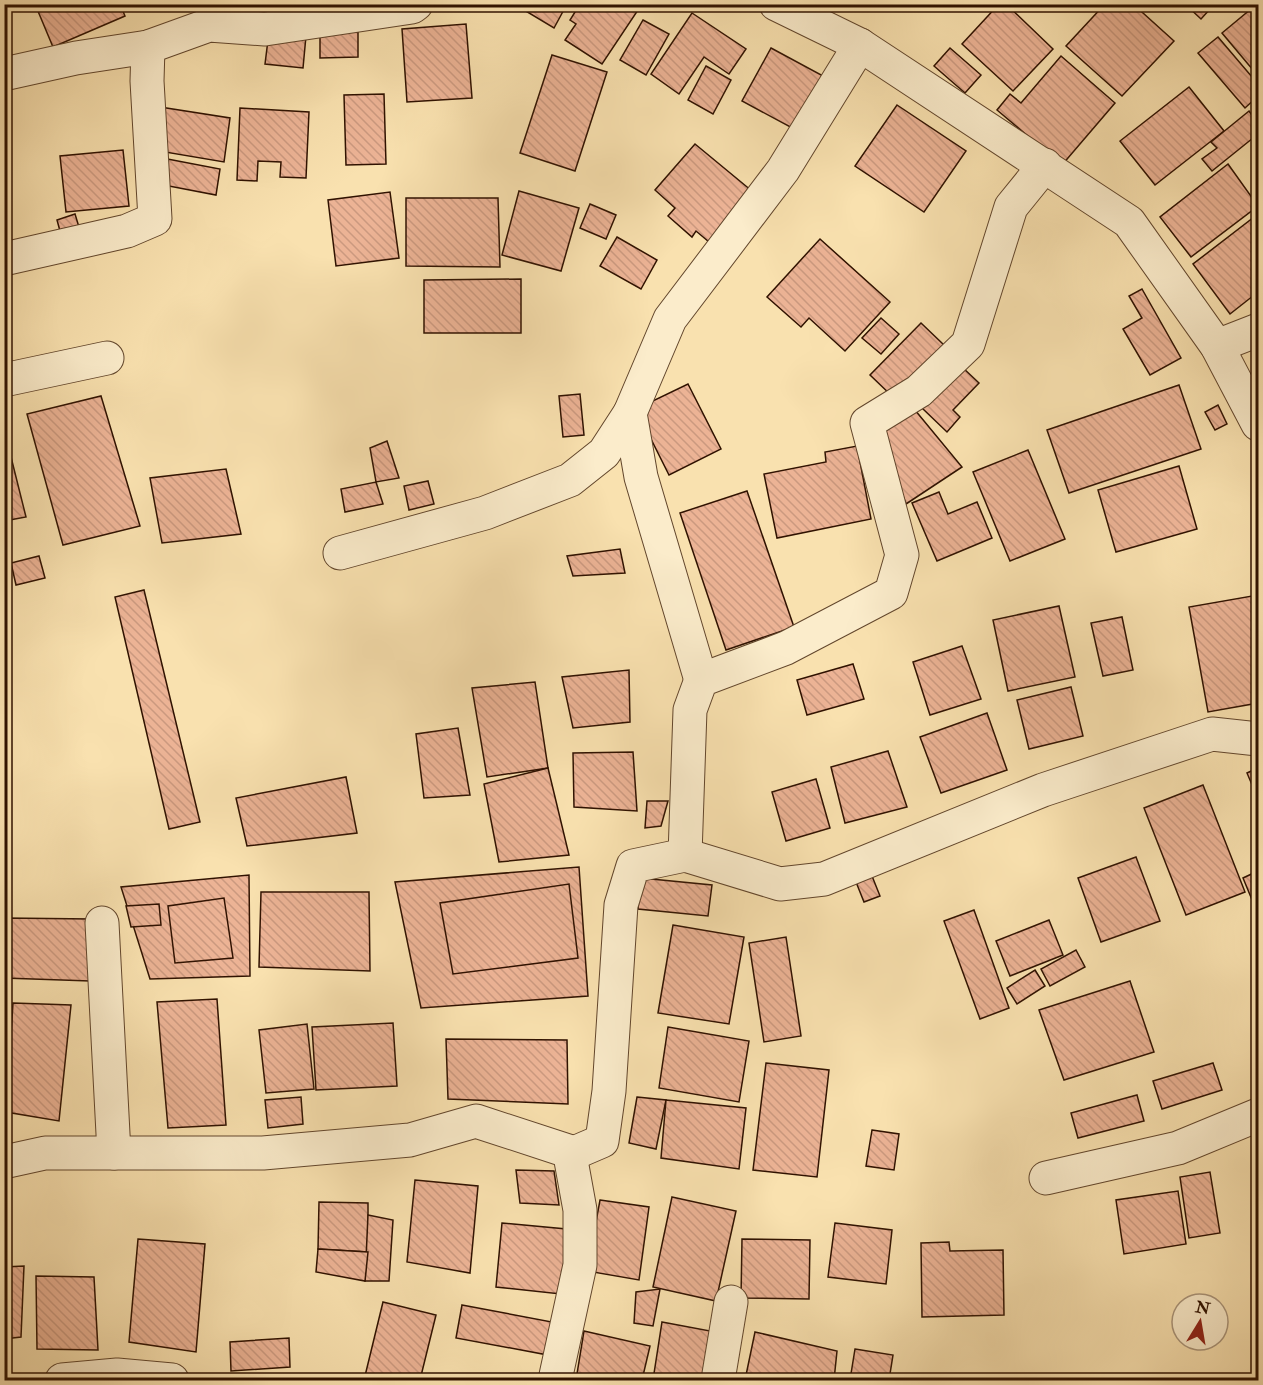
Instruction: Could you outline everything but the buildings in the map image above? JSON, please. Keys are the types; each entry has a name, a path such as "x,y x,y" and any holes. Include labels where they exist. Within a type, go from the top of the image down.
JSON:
{"street":[{"path":"4,74 76,58 148,47 209,24 265,29 412,7 416,4"},
{"path":"776,4 860,45 1129,222 1216,346 1258,424"},
{"path":"340,553 485,513 570,480 604,453 630,413 670,319 783,170 860,45"},
{"path":"4,259 127,231 155,219 147,81 148,47"},
{"path":"701,680 786,648 891,593 902,555 867,423 919,391 968,344 1011,207 1045,165"},
{"path":"1216,346 1258,330"},
{"path":"4,380 107,358"},
{"path":"630,413 641,477 701,680 690,710 685,855"},
{"path":"555,1380 580,1265 580,1210 570,1155 602,1141 609,1091 621,904 633,866 685,855 780,884 824,879 1042,790 1212,734 1258,739"},
{"path":"102,923 114,1153"},
{"path":"1046,1178 1178,1148 1258,1114"},
{"path":"4,1162 45,1153 263,1153 410,1140 476,1121 574,1153"},
{"path":"718,1380 731,1302"},
{"path":"62,1380 117,1376 172,1380"}]}
